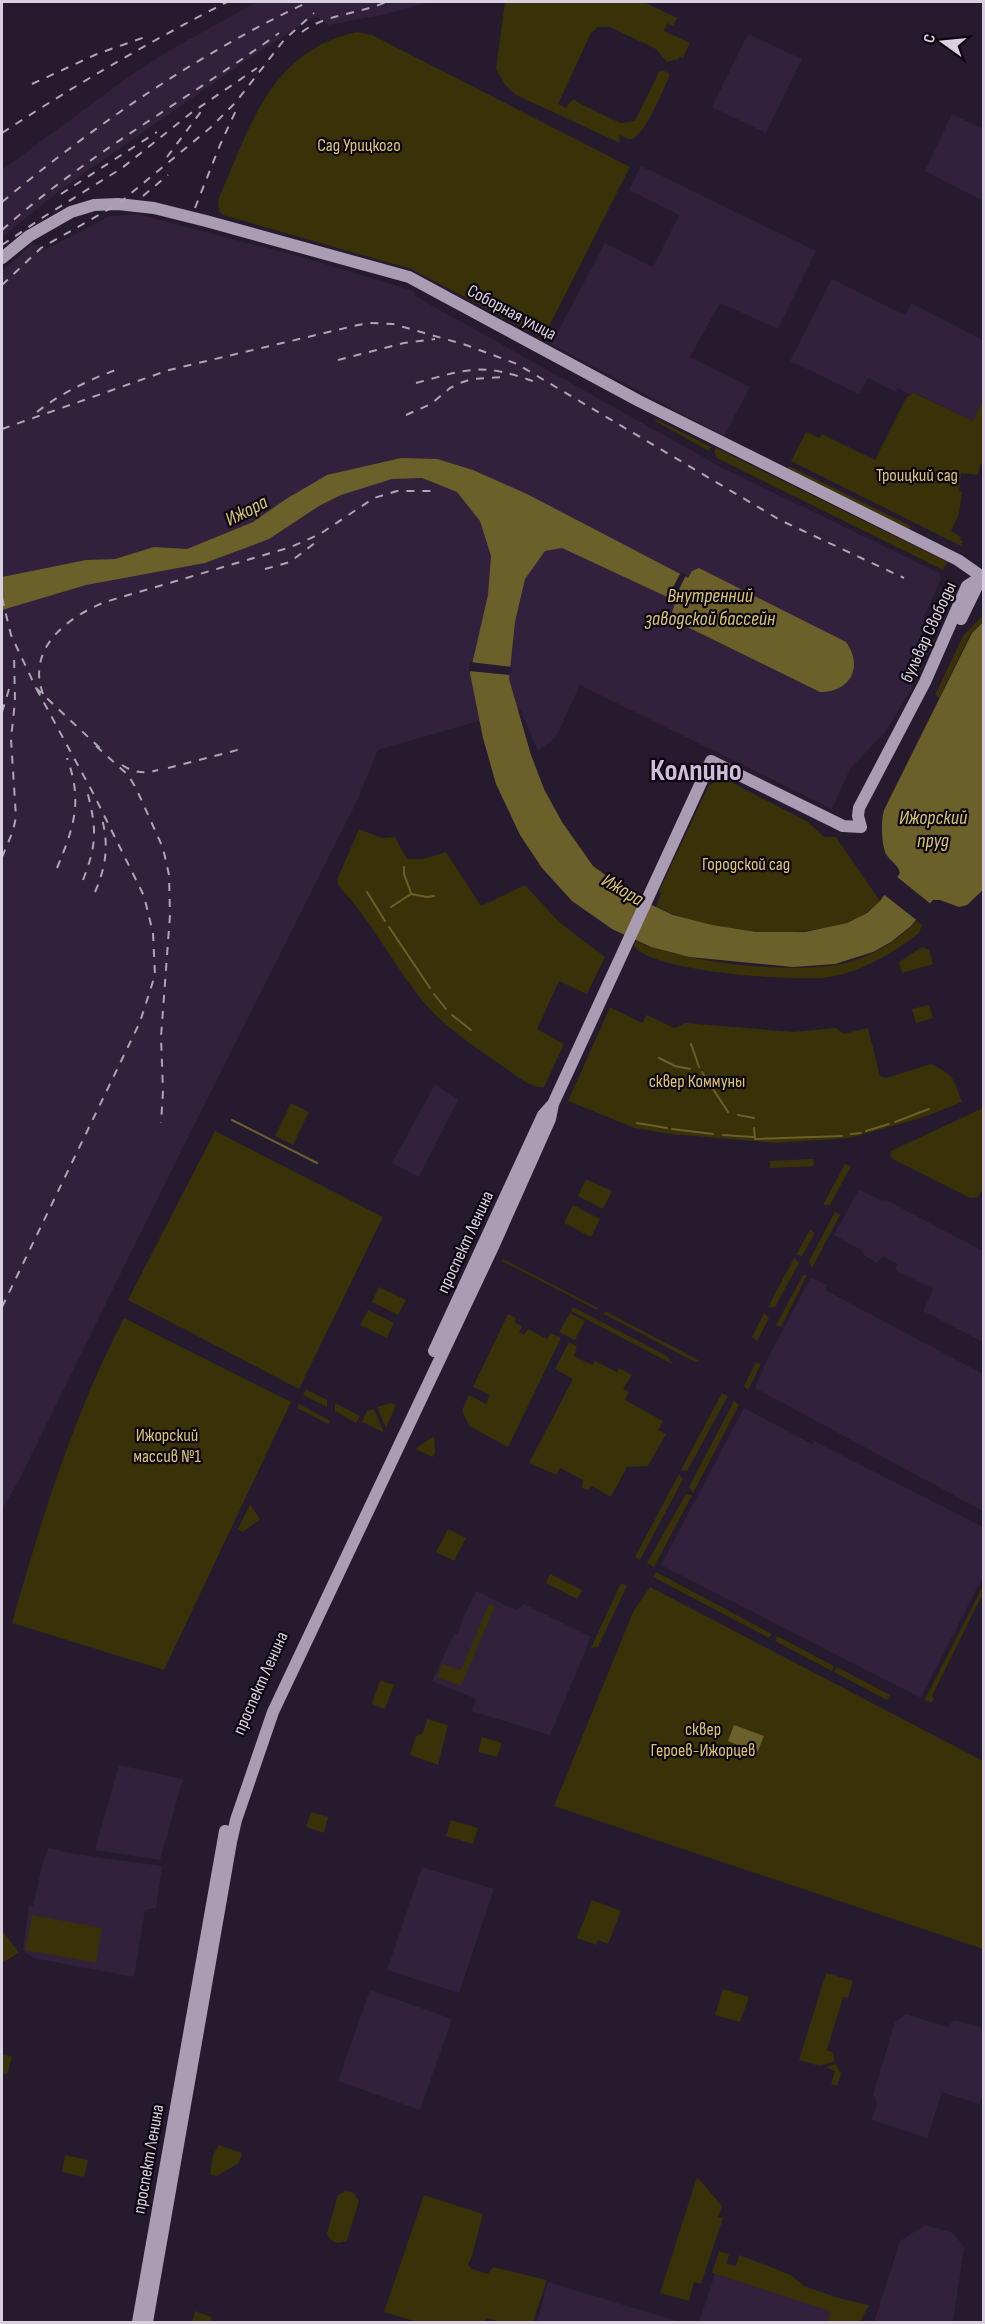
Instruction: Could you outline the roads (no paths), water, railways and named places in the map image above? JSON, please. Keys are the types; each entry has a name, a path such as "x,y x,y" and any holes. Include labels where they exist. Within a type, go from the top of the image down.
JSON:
{"main road":[{"name":"Соборная улица","path":"2,258 29,236 71,212 94,205 118,204 172,213 409,277 639,401 958,560 982,577"},
{"name":"бульвар Свободы","path":"648,897 711,761 843,826 861,827 982,577"},
{"name":"проспект Ленина","path":"147,2322 231,1842 273,1712 492,1249 550,1119 553,1104 648,897"},
{"name":"проспект Ленина","path":"138,2322 220,1852 228,1818 252,1747 266,1709 543,1115 553,1104"}],"water":[{"path":"401,458 437,459 473,470 527,494 688,578 692,571 699,568 846,642 854,660 851,676 839,688 820,692 675,621 672,618 672,612 676,601 562,548 545,551 525,579 515,622 509,679 531,755 544,789 562,822 593,866 637,898 673,915 712,925 756,932 805,932 847,923 867,913 880,901 900,873 884,849 882,820 884,810 972,633 983,622 983,890 967,905 959,907 940,900 933,900 911,926 891,942 873,952 835,964 793,967 689,957 651,947 612,929 572,901 542,868 520,835 496,784 483,738 470,673 488,595 491,556 480,521 457,492 422,478 392,479 341,495 319,506 269,539 205,563 86,585 2,610 2,577 86,560 115,559 154,547 187,549 253,522 327,475"},
{"path":"734,1725 764,1736 757,1753 728,1741"}],"waterway":[{"path":"404,867 404,874 411,893"},
{"path":"367,892 385,921"},
{"path":"391,907 411,894 434,896"},
{"path":"389,927 430,988"},
{"path":"434,994 446,1009"},
{"path":"452,1015 471,1030"},
{"path":"691,1044 699,1067"},
{"path":"659,1058 675,1066 690,1069"},
{"path":"702,1072 728,1112"},
{"path":"895,1122 929,1109"},
{"path":"738,1115 754,1118"},
{"path":"232,1120 317,1163"},
{"path":"637,1123 667,1128"},
{"path":"866,1131 889,1124"},
{"path":"754,1128 755,1139 842,1136"},
{"path":"672,1129 713,1134"},
{"path":"851,1134 861,1133"},
{"path":"723,1135 753,1137"}],"railway":[{"path":"2,133 113,64 227,2"},
{"path":"2,202 74,145 149,92 227,44 308,2"},
{"path":"302,32 321,21 386,2"},
{"path":"2,285 41,248 118,204 210,128 236,102 284,40 314,13"},
{"path":"2,230 35,202 103,152 279,33"},
{"path":"32,84 97,54 148,36"},
{"path":"2,245 122,168 191,113 257,68"},
{"path":"195,208 238,106"},
{"path":"167,157 203,109"},
{"path":"61,194 157,132"},
{"path":"143,196 168,175"},
{"path":"2,429 169,370 358,325 393,324 466,345 517,364 780,520 904,578"},
{"path":"338,360 404,343 435,339"},
{"path":"37,412 76,388 118,369"},
{"path":"416,383 475,370 501,372 535,382"},
{"path":"406,415 431,404 450,388 460,383 472,379 505,377"},
{"path":"43,694 39,677 40,662 45,649 65,626 91,608 291,547 320,534 374,498 397,491 432,491"},
{"path":"265,569 290,562 320,539"},
{"path":"2,598 11,635 36,688 103,751"},
{"path":"2,857 16,817 11,739 15,701 14,653"},
{"path":"2,712 10,686"},
{"path":"2,1307 140,1022 155,975 153,933 144,896 93,793 36,688"},
{"path":"96,746 128,775 136,788 163,848 169,875 170,915 161,1037 163,1091 161,1123"},
{"path":"168,768 245,748"},
{"path":"57,868 68,840 74,814 75,788 67,758"},
{"path":"122,765 139,772 158,770"},
{"path":"83,880 91,856 94,836 93,816 87,791"},
{"path":"95,892 102,874 105,856 102,819"}],"district":[{"name":"Колпино","path":"696,770"}],"park label":[{"name":"Сад Урицкого","path":"359,145"},
{"name":"Троицкий сад","path":"917,475"},
{"name":"Городской сад","path":"746,864"},
{"name":"сквер Коммуны","path":"697,1081"},
{"name":"Ижорский массив №1","path":"167,1445"},
{"name":"сквер Героев-Ижорцев","path":"703,1739"}],"water label":[{"name":"Ижора","path":"246,510"},
{"name":"Внутренний заводской бассейн","path":"710,606"},
{"name":"Ижорский пруд","path":"933,828"},
{"name":"Ижора","path":"623,889"}]}
